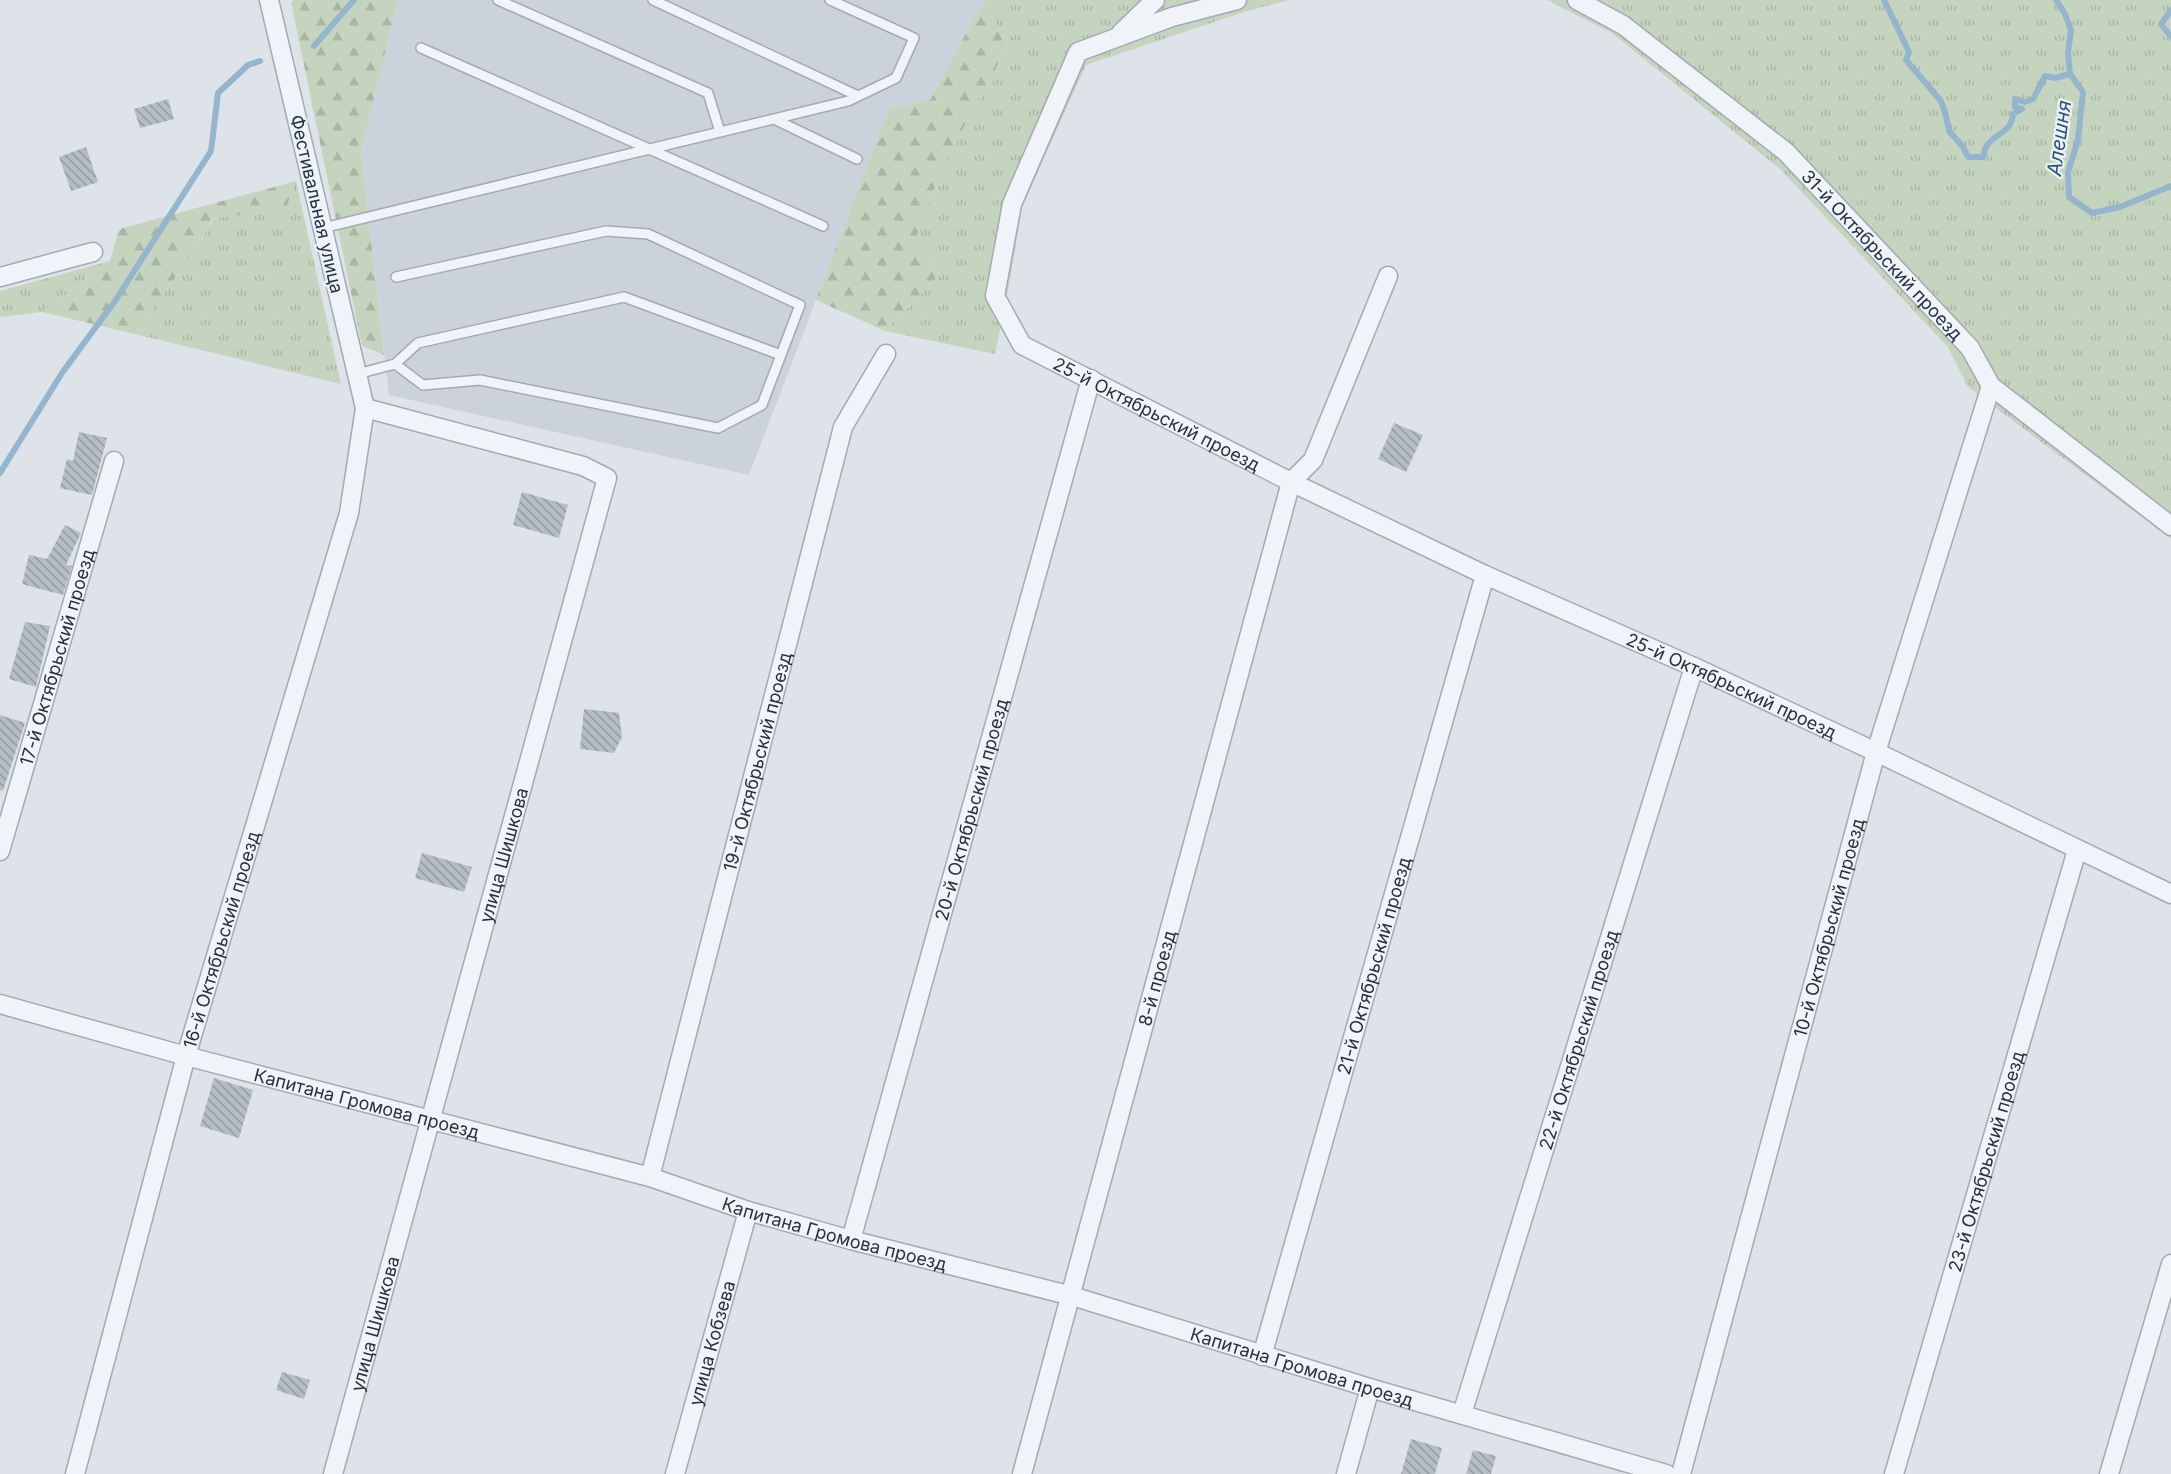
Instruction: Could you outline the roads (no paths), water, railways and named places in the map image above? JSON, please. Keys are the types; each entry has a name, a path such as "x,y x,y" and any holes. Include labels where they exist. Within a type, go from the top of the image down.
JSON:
{"street":[{"name":"Фестивальная улица","path":"269,0 365,408"},
{"path":"1116,38 1155,0"},
{"path":"1116,38 1172,17 1237,0"},
{"name":"31-й Октябрьский проезд","path":"1577,0 1623,25 1786,152 1970,348 1991,386 2171,526"},
{"name":"25-й Октябрьский проезд","path":"1116,38 1078,52 1012,204 995,296 1022,345 1291,482 1485,575 1694,667 2171,894"},
{"path":"0,277 93,252"},
{"path":"1291,482 1313,460 1388,276"},
{"name":"19-й Октябрьский проезд","path":"650,1177 843,427 886,354"},
{"name":"20-й Октябрьский проезд","path":"851,1240 1091,379"},
{"name":"10-й Октябрьский проезд","path":"1681,1474 1876,752 1991,386"},
{"name":"16-й Октябрьский проезд","path":"75,1474 186,1056 349,513 365,408"},
{"name":"улица Шишкова","path":"333,1474 607,478 583,466 365,408"},
{"name":"17-й Октябрьский проезд","path":"0,851 114,461"},
{"name":"8-й проезд","path":"1023,1474 1291,482"},
{"name":"21-й Октябрьский проезд","path":"1262,1356 1485,575"},
{"name":"22-й Октябрьский проезд","path":"1462,1414 1694,667"},
{"name":"23-й Октябрьский проезд","path":"1894,1474 2077,850"},
{"name":"Капитана Громова проезд","path":"0,1004 186,1056 650,1177 748,1211 851,1240 1072,1296 1262,1356 1666,1474"},
{"name":"улица Кобзева","path":"675,1474 748,1211"},
{"path":"2109,1474 2171,1264"},
{"path":"1346,1474 1370,1388"}],"lane":[{"path":"498,0 708,93 720,132"},
{"path":"653,0 858,96"},
{"path":"323,228 848,101 896,78 914,38 830,0"},
{"path":"421,48 823,226"},
{"path":"774,118 857,159"},
{"path":"395,364 423,385 480,380 718,428 762,405 800,304 648,234 606,231 396,277"},
{"path":"357,374 395,364 418,343 624,297 781,355"}],"waterway":[{"path":"314,46 354,0"},
{"name":"Алешня","path":"1884,0 1909,52 1906,60 1941,101 1949,131 1963,147 1968,157 1983,157 1989,143 2006,129 2013,114 2022,109 2015,107 2015,99 2025,102 2033,99 2045,76 2055,78 2070,74 2083,92 2078,140 2068,172 2069,197 2092,213 2120,207 2171,186"},
{"path":"2056,0 2071,30 2068,53 2070,74"},
{"path":"2171,10 2161,24 2171,37"},
{"path":"0,473 62,373 115,301 211,151 218,93 248,65 260,61"}]}
